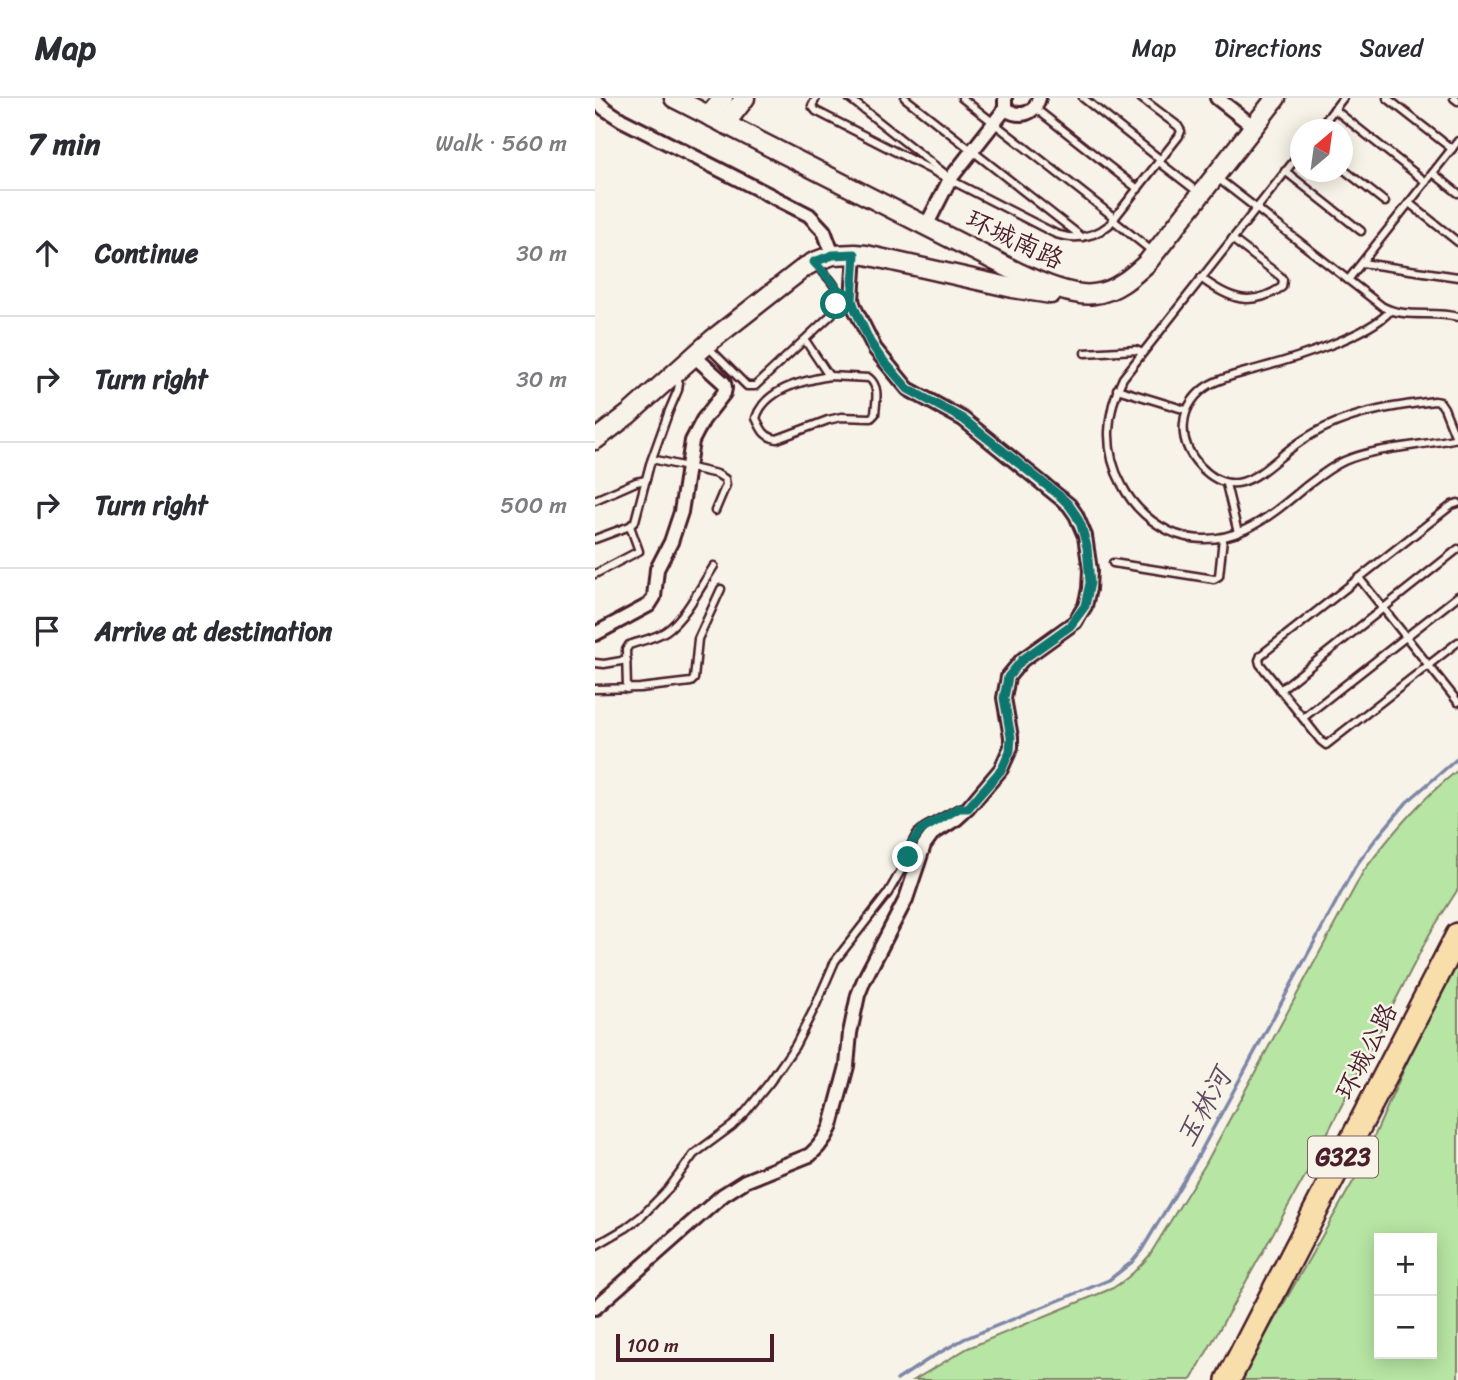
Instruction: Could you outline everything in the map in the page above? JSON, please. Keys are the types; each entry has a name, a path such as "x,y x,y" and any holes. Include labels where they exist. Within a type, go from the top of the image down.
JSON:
{"highway":[{"name":"环城公路","path":"1227,1380 1458,935"}],"main road":[{"name":"环城南路","path":"674,98 926,226 1016,280"},
{"path":"717,120 723,98"},
{"path":"717,120 745,98"},
{"path":"595,440 629,414 700,350 796,273 833,255 866,255 1016,280 1053,295 1092,295 1105,291 1128,279 1147,263 1276,98"}],"street":[{"path":"1217,98 1254,127"},
{"path":"595,100 622,120 809,215 824,231 833,255"},
{"path":"926,226 951,179 994,123 1005,104 1012,113 1021,115 1029,113 1037,103"},
{"path":"595,1308 723,1195 757,1176 810,1154 820,1145 831,1126 847,1066 852,1022 861,985 906,900 924,845 932,834 968,808 1002,769 1010,751 1011,737 1004,698 1008,677 1022,660 1070,626 1085,606 1090,583 1087,547 1076,515 1061,497 963,419 908,389 880,357 870,342 852,300 855,254"},
{"path":"595,634 652,602 657,569 679,519 696,431 725,388 700,350"}],"lane":[{"path":"816,98 812,106 816,111 1056,234 1072,238 1096,234 1114,219 1179,136 1181,131 1178,127 1141,98"},
{"path":"849,98 951,179"},
{"path":"905,98 1082,237"},
{"path":"962,98 1155,253"},
{"path":"1083,98 1201,194"},
{"path":"1326,119 1343,98"},
{"path":"1348,280 1456,145 1387,98"},
{"path":"1037,103 1138,189"},
{"path":"1334,109 1426,182"},
{"path":"1290,165 1142,353 1117,389 1110,411 1109,447 1116,473 1129,496 1145,515 1175,533 1196,539 1223,538 1265,519 1324,472 1342,462 1362,455 1457,438 1444,408 1440,402 1434,401 1378,410 1342,420 1294,446 1254,478 1241,483 1226,484 1213,478 1189,451 1184,433 1186,410 1196,396 1215,382 1336,342 1373,324 1389,310"},
{"path":"1285,171 1361,231"},
{"path":"1433,173 1458,193"},
{"path":"1215,176 1389,310 1458,317"},
{"path":"1353,177 1385,202"},
{"path":"1409,203 1458,242"},
{"path":"1201,278 1220,291 1242,300 1257,298 1282,287 1283,280 1280,276 1232,239"},
{"path":"700,350 747,386 755,386 832,314 838,291 814,262"},
{"path":"1361,263 1458,277"},
{"path":"805,340 829,376"},
{"path":"1085,353 1136,350 1142,353"},
{"path":"595,539 630,526 637,516 652,459 678,390 675,373"},
{"path":"829,376 869,378 877,390 875,414 871,418 841,417 777,439 764,433 756,418 766,400 786,388 829,376"},
{"path":"755,386 766,400"},
{"path":"1117,389 1186,410"},
{"path":"652,459 717,474 725,479 726,485 715,511"},
{"path":"595,500 646,480"},
{"path":"1226,484 1238,533"},
{"path":"1458,503 1452,505 1260,657 1260,664 1323,744 1328,744 1458,642"},
{"path":"595,574 639,551 630,526"},
{"path":"1113,563 1214,579 1219,576 1223,538"},
{"path":"1280,690 1458,549"},
{"path":"627,689 626,650 629,645 660,634 672,626 714,566"},
{"path":"1359,578 1458,702"},
{"path":"595,689 627,689 694,680 698,639 721,589"},
{"path":"1303,718 1458,596"},
{"path":"595,663 627,660"},
{"path":"595,1246 634,1223 669,1188 694,1154 744,1114 795,1046 835,961 888,893 917,834 959,808 968,808"}],"green space":[{"path":"1458,770 1458,889 1429,935 1309,1169 1191,1380 914,1380 968,1348 1113,1288 1145,1261 1205,1165 1363,872 1407,818"},
{"path":"1458,961 1458,1380 1240,1380 1358,1173 1431,1008"}],"waterway":[{"name":"玉林河","path":"897,1380 964,1339 1109,1280 1132,1262 1196,1160 1355,867 1407,802 1458,758"}],"route":[{"path":"836,304 838,291 814,262 833,255 855,254 852,300 875,349 908,389 963,419 1061,497 1081,525 1089,558 1087,601 1078,618 1022,660 1008,677 1004,705 1011,747 1002,769 968,808 959,808 921,830 912,843 908,857"}]}
